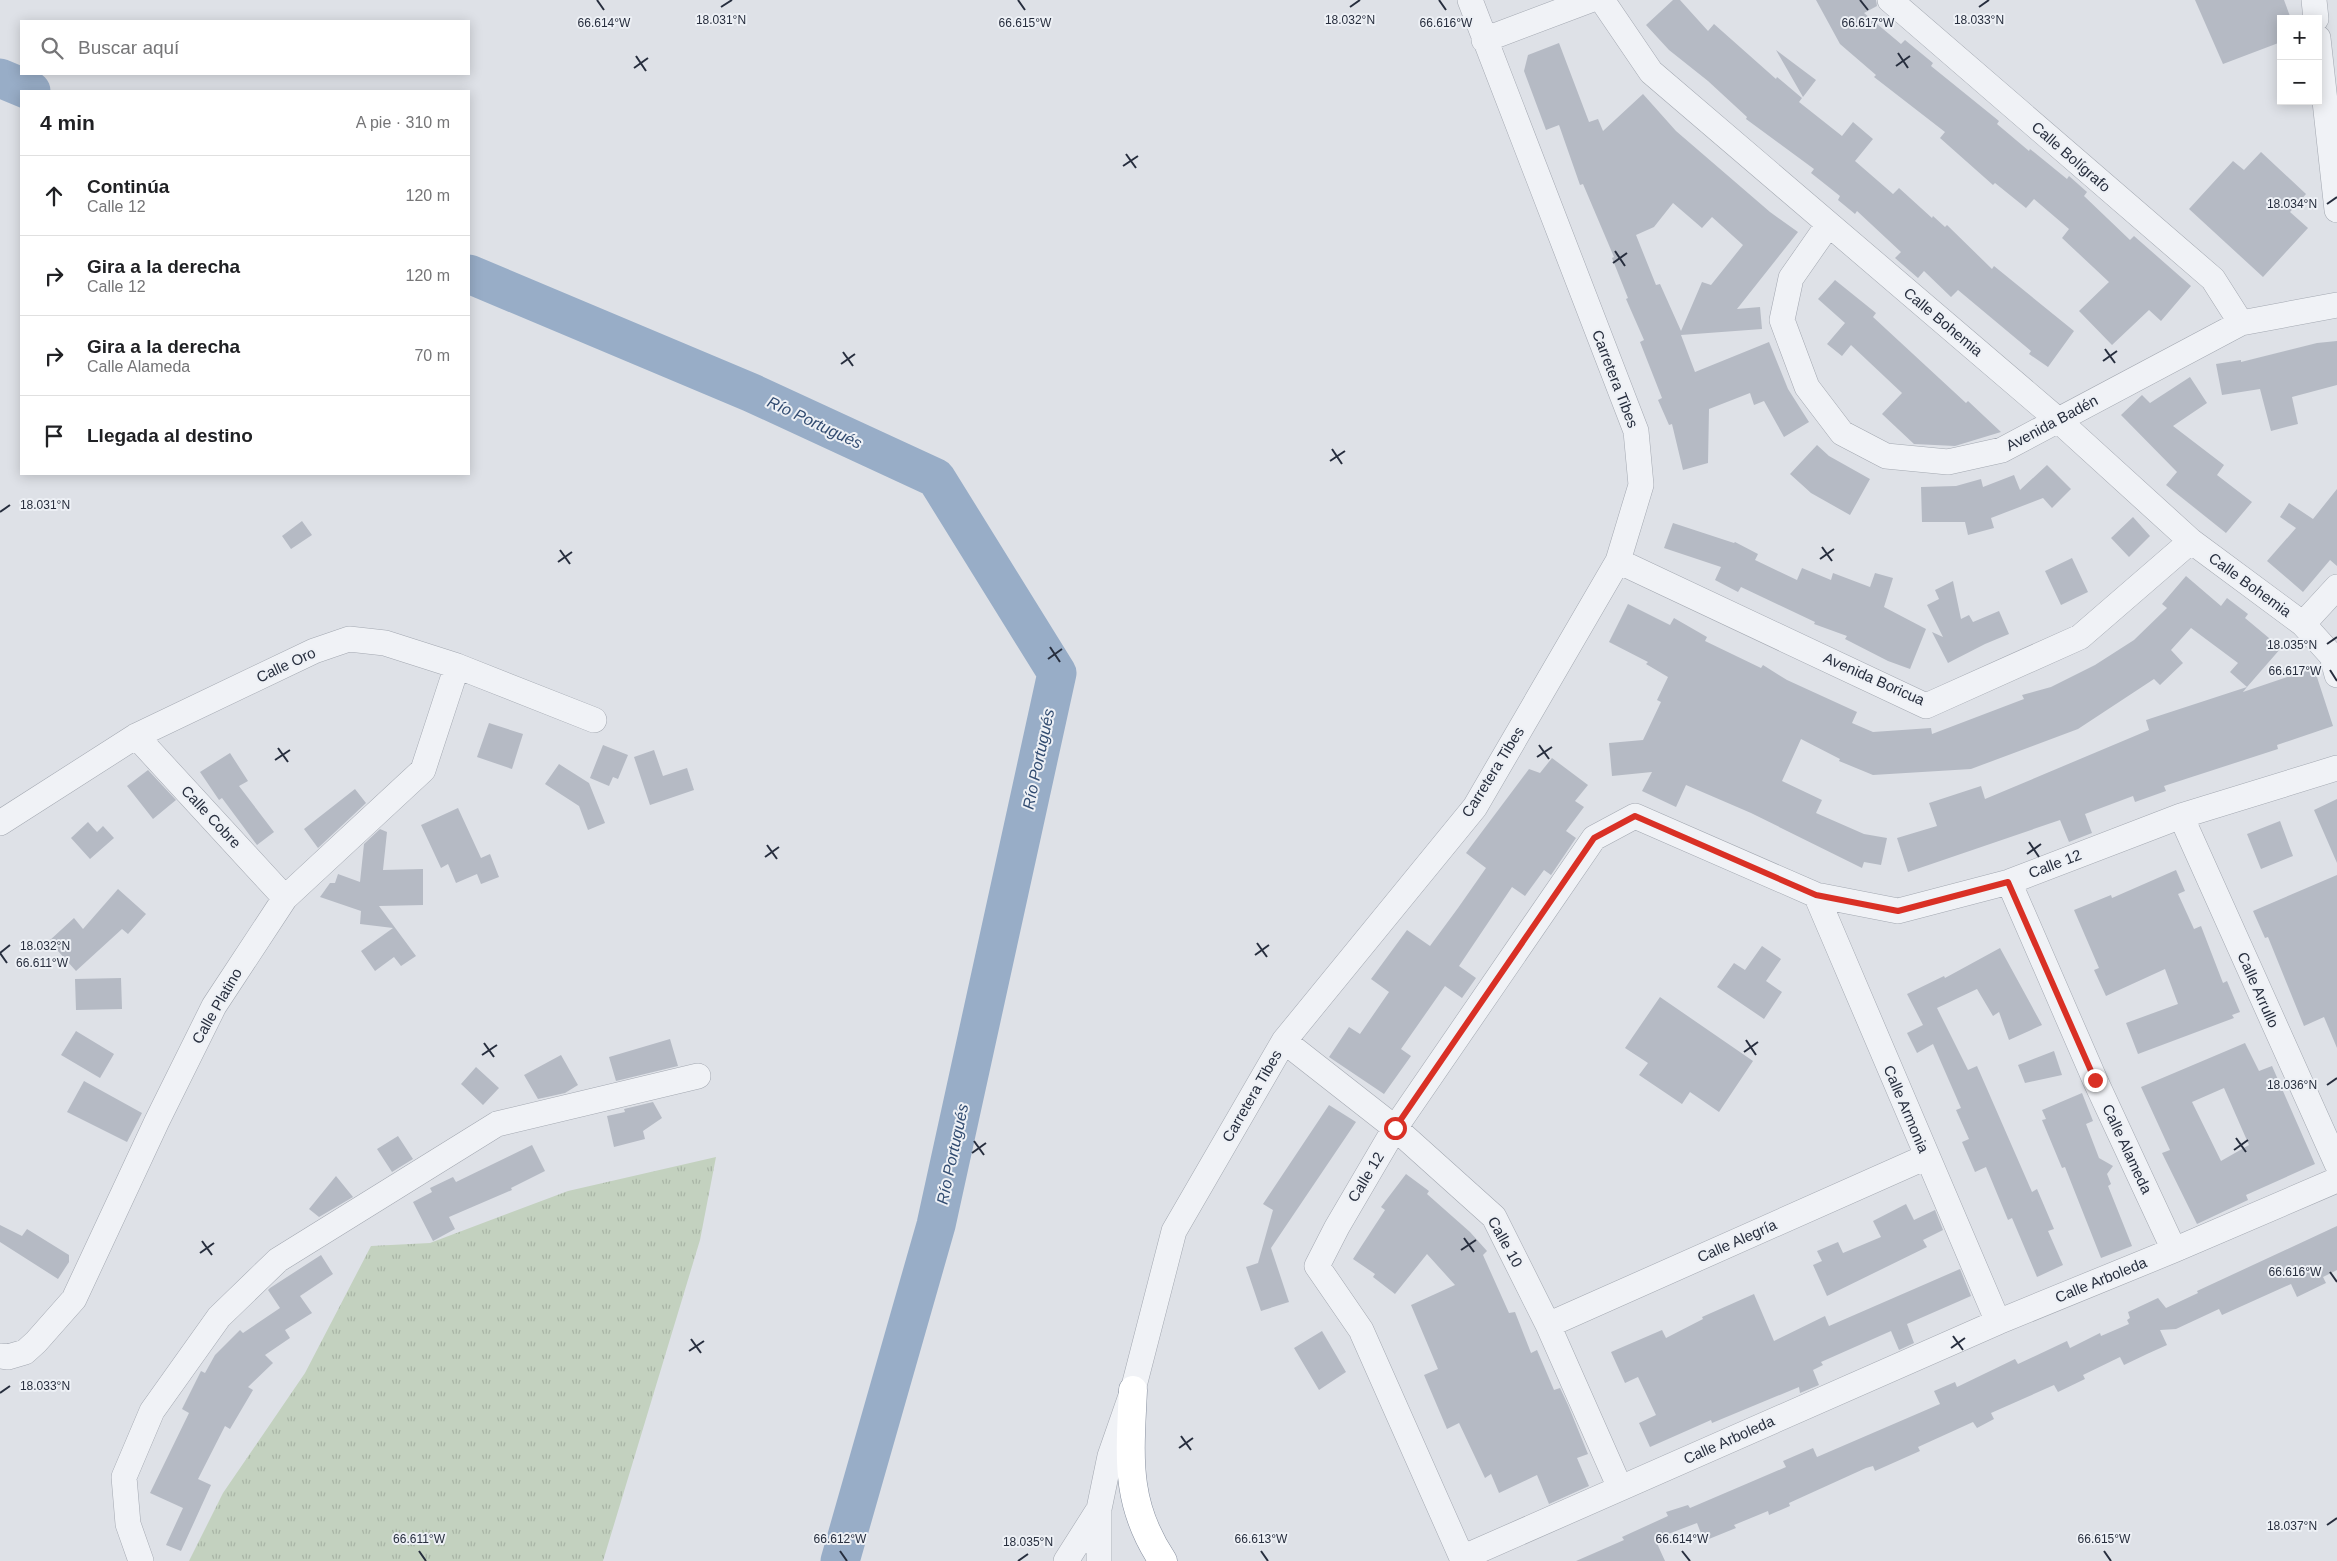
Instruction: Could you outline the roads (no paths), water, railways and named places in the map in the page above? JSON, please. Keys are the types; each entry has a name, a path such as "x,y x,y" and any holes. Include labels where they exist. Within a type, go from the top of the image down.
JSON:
{"highway":[{"path":"1133,1390 1132,1482 1136,1506 1146,1533 1163,1561"}],"street":[{"name":"Carretera Tibes","path":"1099,1561 1099,1509 1110,1456 1133,1390 1174,1231 1284,1040 1475,807 1618,561 1641,485 1636,431 1470,0"},
{"path":"1484,40 1590,0"},
{"name":"Calle Bohemia","path":"1602,0 1651,72 2058,420 2190,541 2303,624 2332,656 2337,675"},
{"name":"Calle Bolígrafo","path":"1890,0 2213,279 2241,323"},
{"path":"2314,0 2316,15"},
{"path":"2320,60 2337,210"},
{"name":"Avenida Badén","path":"1828,225 1791,278 1782,320 1806,387 1842,433 1886,456 1948,462 2002,450 2241,323 2337,304"},
{"name":"Avenida Boricua","path":"1618,561 1926,706 2080,636 2190,541"},
{"path":"2303,624 2337,587"},
{"name":"Calle Oro","path":"0,823 136,736 314,651 349,639 385,643 457,666 594,720"},
{"name":"Calle Platino","path":"0,1356 8,1357 25,1352 74,1299 157,1121 214,1006 286,898 423,770 457,666"},
{"name":"Calle Cobre","path":"136,736 286,898"},
{"name":"Calle 12","path":"1337,1227 1395,1128 1594,838 1635,816 1816,895 1898,911 2008,882 2181,816 2337,768"},
{"name":"Calle Arrullo","path":"2181,816 2337,1164"},
{"name":"Calle Alameda","path":"2008,882 2095,1080 2174,1250"},
{"name":"Calle Armonia","path":"1816,895 1926,1157 1998,1322"},
{"name":"Calle 10","path":"1284,1040 1395,1128 1494,1217 1548,1325 1620,1488"},
{"path":"141,1561 128,1524 124,1477 152,1411 219,1318 278,1260 498,1124 698,1076"},
{"name":"Calle Alegría","path":"1548,1325 1926,1157"},
{"name":"Calle Arboleda","path":"1337,1227 1317,1266 1362,1330 1462,1558 1998,1322 2174,1250 2337,1180"},
{"path":"1066,1561 1099,1509"}],"waterway":[{"name":"Río Portugués","path":"0,78 29,90"},
{"name":"Río Portugués","path":"470,274 752,393 936,478 1057,673 936,1225 840,1561"}]}
